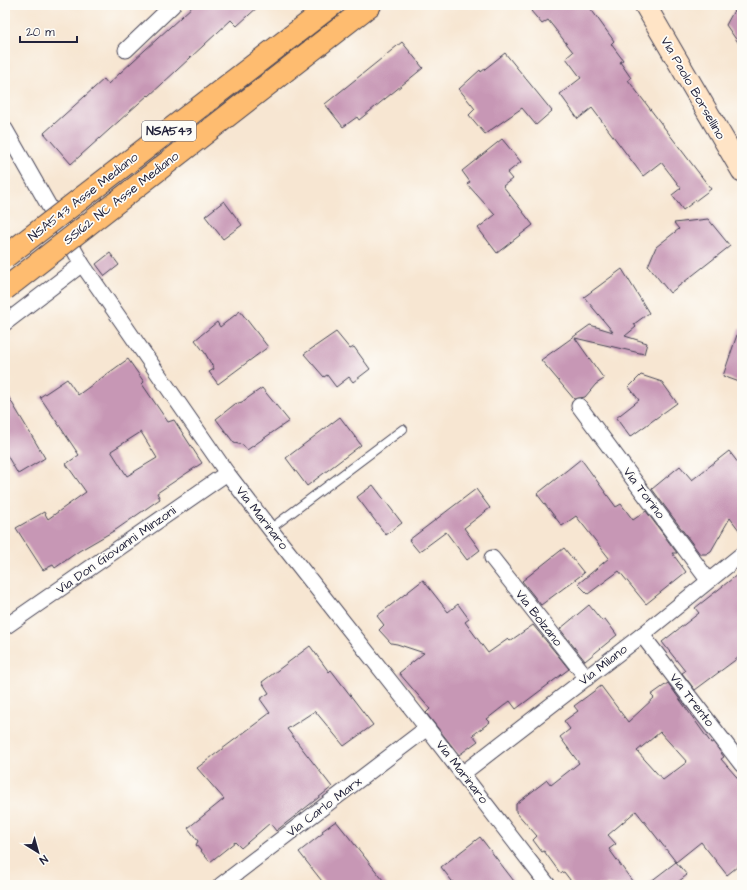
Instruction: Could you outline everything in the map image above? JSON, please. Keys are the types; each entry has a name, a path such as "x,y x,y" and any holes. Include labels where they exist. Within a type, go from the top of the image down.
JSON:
{"highway":[{"name":"NSA543 Asse Mediano","path":"5,257 332,5"},
{"name":"SS162 NC Asse Mediano","path":"5,289 370,5"}],"street":[{"path":"126,50 173,5"},
{"name":"Via Paolo Borsellino","path":"645,5 742,171"},
{"name":"Via Marinaro","path":"5,129 82,264 227,473 548,885"},
{"path":"5,323 82,264"},
{"name":"Via Torino","path":"579,406 708,580"},
{"name":"Via Don Giovanni Minzoni","path":"5,627 227,473"},
{"name":"Via Milano","path":"462,774 642,635 708,580 741,555"},
{"name":"Via Bolzano","path":"492,558 587,678"},
{"name":"Via Trento","path":"642,635 742,765"},
{"name":"Via Carlo Marx","path":"221,885 427,728"}],"lane":[{"path":"270,529 403,429"}],"building":[{"path":"194,5 260,5 237,26 231,20 149,96 148,95 71,164 44,133 104,79 108,84"},
{"path":"536,5 588,5 614,41 611,44 623,60 620,62 631,78 628,80 711,189 683,210 672,195 681,188 661,162 643,176 592,108 578,119 560,94 581,78 566,58 573,52 548,20 542,24 531,11 537,7"},
{"path":"737,5 742,5 742,48 726,25"},
{"path":"402,42 423,68 359,120 357,117 343,127 325,104"},
{"path":"505,53 552,111 536,125 522,108 485,134 469,115 475,109 459,89 480,70 481,72"},
{"path":"502,139 521,162 507,173 512,179 503,186 533,225 497,253 478,228 495,215 467,184 470,182 462,171"},
{"path":"224,201 242,225 223,239 205,216"},
{"path":"708,219 730,246 670,293 648,266 656,247 679,229 674,223"},
{"path":"110,253 119,265 105,276 96,264"},
{"path":"622,269 649,313 634,324 636,327 625,336 647,343 644,354 575,338 604,379 596,384 585,397 574,399 541,360 590,325 613,332 584,297"},
{"path":"240,311 268,347 218,384 209,372 214,369 205,353 195,340 217,322 220,327"},
{"path":"739,329 742,329 742,383 723,376"},
{"path":"336,332 350,349 354,347 370,369 353,382 349,377 336,387 327,375 324,377 304,354"},
{"path":"128,359 144,382 142,384 168,422 174,420 202,463 157,493 160,499 117,529 79,551 55,568 53,565 43,570 16,528 44,512 48,519 86,492 66,464 79,455 40,397 67,379 78,395","holes":["141,432 157,458 127,476 111,451"]},
{"path":"641,375 662,382 677,403 630,437 616,418 639,400 629,387"},
{"path":"262,388 289,421 247,450 243,445 234,443 216,419 235,404 242,402"},
{"path":"5,391 45,458 18,474 5,452"},
{"path":"340,417 361,445 307,486 286,458"},
{"path":"729,451 742,468 742,534 730,518 711,551 706,554 700,554 652,489 680,466 692,480"},
{"path":"581,459 616,507 621,504 633,520 646,511 677,553 672,553 686,572 646,604 619,571 588,594 578,584 609,558 576,516 562,526 537,494"},
{"path":"373,485 402,523 386,535 357,497"},
{"path":"476,489 490,508 464,528 480,550 467,560 446,532 419,552 409,540"},
{"path":"564,548 584,573 541,605 522,581"},
{"path":"742,571 742,655 695,690 682,673 685,671 662,642 699,613 695,608"},
{"path":"423,580 448,612 458,604 469,619 465,622 488,653 508,639 510,641 533,625 569,669 516,709 510,701 487,719 490,722 473,735 478,741 459,755 426,713 430,709 399,673 424,653 391,643 379,630 384,625 377,616"},
{"path":"589,605 602,621 605,619 617,635 585,661 560,629"},
{"path":"310,646 329,672 331,670 373,725 344,746 315,711 287,729 332,787 276,831 270,823 241,848 235,842 210,862 196,845 198,841 188,828 224,799 197,768 270,713 260,699 269,693 262,682"},
{"path":"668,683 711,743 713,742 724,757 721,759 742,783 742,863 727,875 701,842 676,862 636,811 608,835 616,844 609,849 635,885 574,885 564,872 560,873 544,851 542,852 533,840 537,836 516,812 516,804 547,780 551,785 579,763 560,737 570,729 564,721 578,711 574,706 601,686 628,722 654,698 651,695","holes":["660,732 687,762 663,780 637,751"]},
{"path":"336,821 387,885 325,885 299,852 323,833 322,831"},
{"path":"480,837 517,885 455,885 441,867"},
{"path":"676,862 687,875 674,885 646,885"}]}
